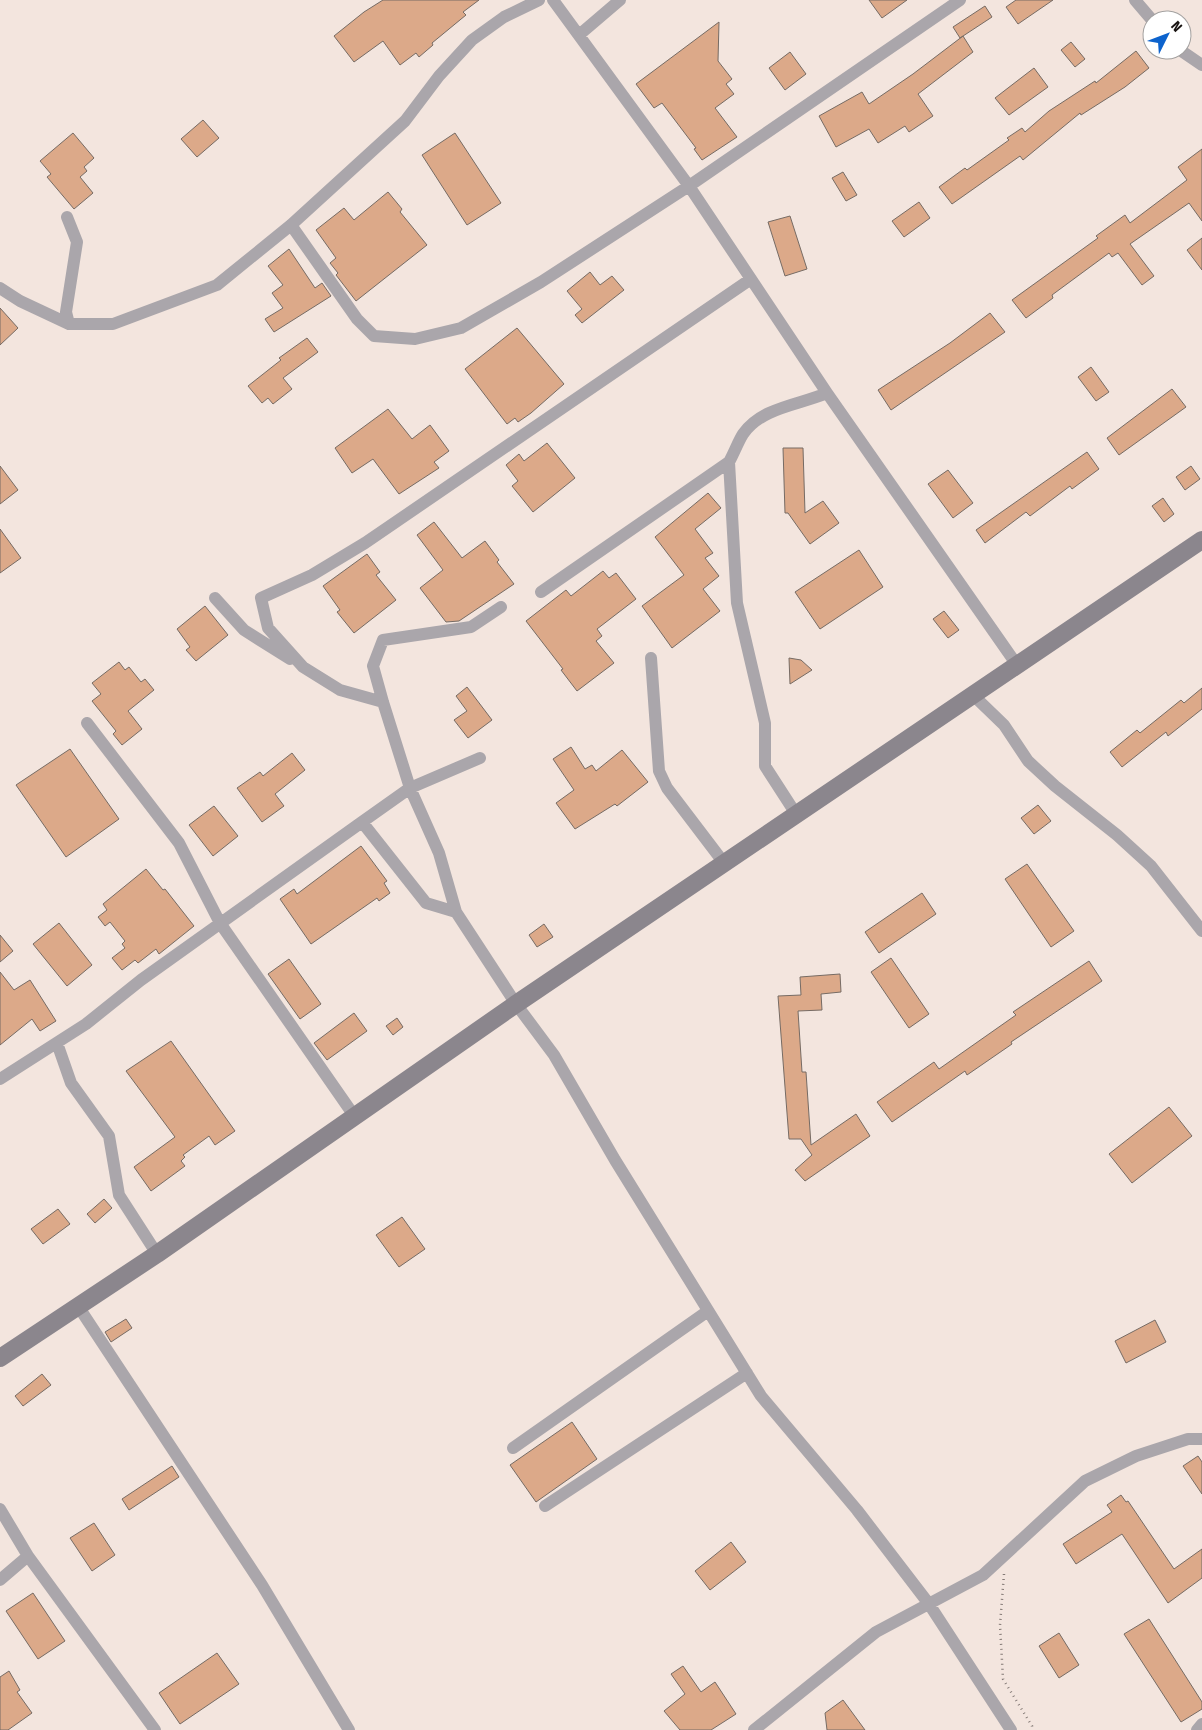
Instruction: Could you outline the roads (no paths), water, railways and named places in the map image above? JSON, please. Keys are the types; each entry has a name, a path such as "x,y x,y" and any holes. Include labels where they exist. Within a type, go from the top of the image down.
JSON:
{"street":[{"path":"0,288 20,302 69,324 113,324 216,285 291,224 405,121 439,76 472,40 504,16 539,0"},
{"path":"554,0 689,186 827,394 1017,665"},
{"path":"579,35 620,0"},
{"path":"291,224 357,319 374,336 415,339 461,328 541,282 689,186 960,0"},
{"path":"1136,0 1144,10"},
{"path":"67,217 77,242 66,312 69,324"},
{"path":"303,667 268,628 261,598 312,575 365,542 751,279"},
{"path":"541,592 729,462 744,432 768,412 827,394"},
{"path":"729,462 737,603 765,723 765,766 796,814"},
{"path":"0,1358 157,1254 516,1004 1202,540"},
{"path":"215,598 244,630 340,690 383,702"},
{"path":"501,607 471,627 383,640 373,666 410,788 439,853 456,912 516,1004 554,1055 615,1160 761,1396 857,1510 929,1604 1011,1730"},
{"path":"651,658 659,771 667,788 724,863"},
{"path":"973,695 1004,725 1028,761 1048,780 1118,835 1151,866 1202,931"},
{"path":"87,723 178,844 220,923 355,1117"},
{"path":"0,1079 57,1043 220,923 410,788 480,758"},
{"path":"362,822 426,903 456,912"},
{"path":"57,1043 72,1083 109,1136 119,1195 157,1254"},
{"path":"78,1306 262,1585 349,1730"},
{"path":"513,1448 708,1311"},
{"path":"545,1506 747,1373"},
{"path":"754,1730 876,1632 983,1575 1085,1481 1136,1456 1188,1439 1202,1439"},
{"path":"0,1509 28,1556 155,1730"},
{"path":"0,1580 28,1556"},
{"path":"1197,1730 1202,1724"}]}
